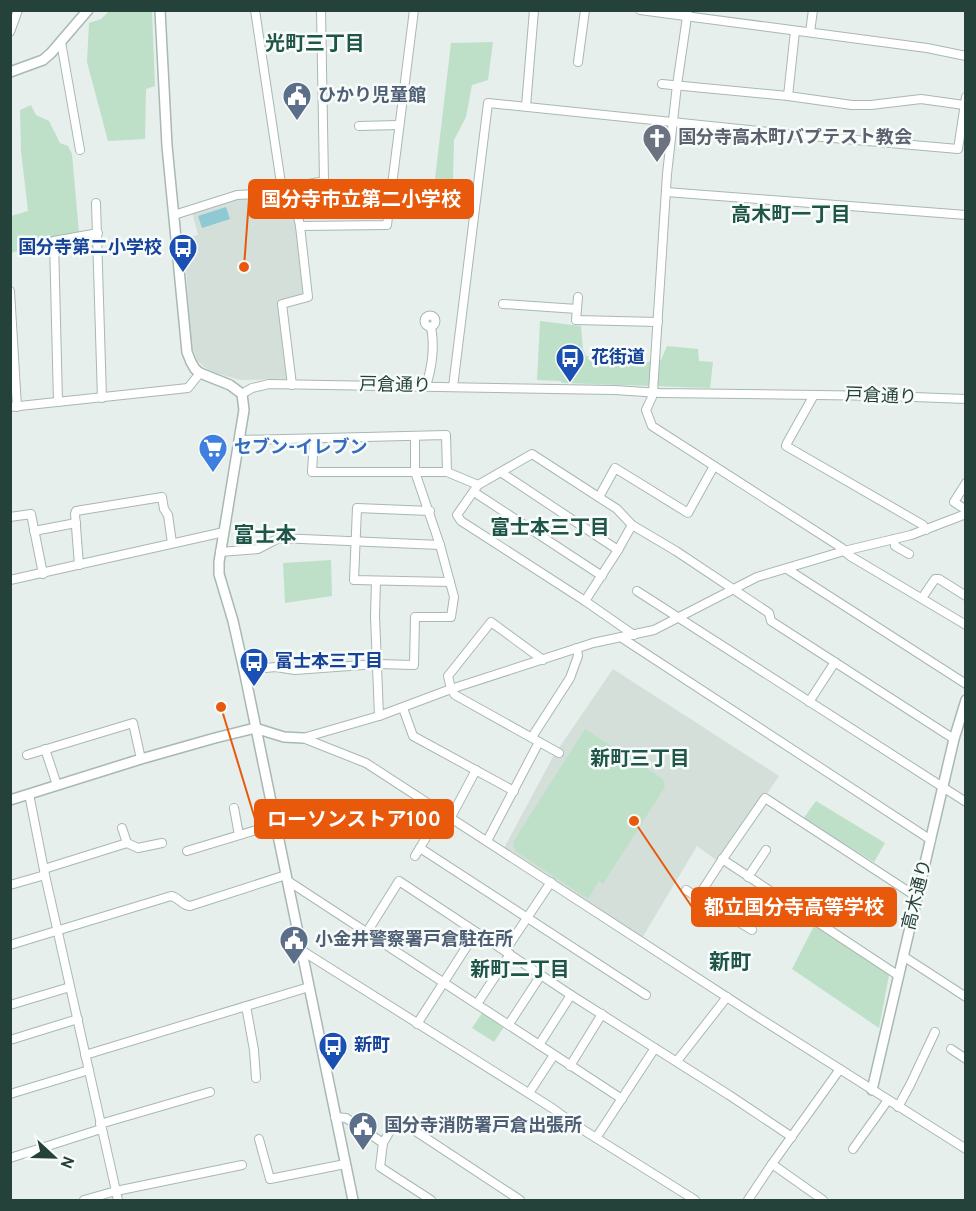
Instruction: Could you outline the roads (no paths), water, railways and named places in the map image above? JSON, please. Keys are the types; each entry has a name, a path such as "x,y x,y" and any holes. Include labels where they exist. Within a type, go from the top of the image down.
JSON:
{"street":[{"path":"10,32 18,10"},
{"path":"10,72 43,60 88,10"},
{"path":"160,10 167,146 187,352 191,363 200,373 230,385 242,394 244,410 220,552 219,574 244,670 353,1200"},
{"path":"255,10 282,189"},
{"path":"174,215 237,195 257,194 324,181 321,10"},
{"path":"300,226 387,225 414,10"},
{"path":"525,106 534,10"},
{"path":"578,62 583,50 585,10"},
{"path":"640,10 687,14 927,48 966,56"},
{"path":"810,32 813,10"},
{"path":"687,14 666,192 653,392 646,410 652,426 842,548 844,552 966,625"},
{"path":"788,96 795,31"},
{"path":"61,42 80,150"},
{"path":"453,387 488,103 958,149 965,101 921,99 852,105 788,96 662,84"},
{"path":"359,126 399,125"},
{"path":"292,187 300,226 308,297 282,304 292,385"},
{"path":"666,192 966,215"},
{"path":"96,202 102,398"},
{"path":"58,402 54,241 98,233"},
{"path":"10,291 14,407 188,388 200,373"},
{"path":"578,297 576,320 658,322"},
{"path":"503,304 577,309"},
{"path":"426,386 432,364 431,327"},
{"name":"戸倉通り","path":"242,394 252,388 269,384 966,399"},
{"path":"814,395 787,443 788,448 923,525 926,530"},
{"path":"239,440 446,435 447,472"},
{"path":"244,670 276,667 295,670 377,664 414,665 415,617 451,616 454,597 430,512 415,472 415,436"},
{"path":"315,439 312,472 447,472 476,488 602,576"},
{"path":"634,635 461,521 457,515 476,488 532,454 617,509 632,525 769,613 771,621 954,739"},
{"path":"599,497 615,468 688,513 714,466"},
{"path":"502,473 618,550"},
{"path":"303,738 379,716 451,689 593,643 654,630 757,577 926,530 966,512 954,502 966,483"},
{"path":"79,565 76,511 162,497 164,509 168,515 172,543"},
{"path":"430,512 357,508 354,580 450,582"},
{"path":"10,518 31,514 43,574"},
{"path":"34,531 76,523"},
{"path":"585,601 632,525"},
{"path":"10,580 224,532"},
{"path":"220,552 258,549 279,538 440,545"},
{"path":"894,539 895,546 909,554"},
{"path":"787,569 966,684"},
{"path":"922,598 935,579 939,579 966,596"},
{"path":"376,581 379,716"},
{"path":"636,591 966,802"},
{"path":"543,660 491,622 448,676 454,695 559,753"},
{"path":"622,638 932,840"},
{"path":"487,841 514,791 535,740 570,678 578,656 577,648"},
{"path":"809,702 835,662"},
{"name":"高木通り","path":"872,1090 954,739 964,713 966,700"},
{"path":"403,708 413,736 514,791"},
{"path":"27,755 133,723 141,759"},
{"path":"10,800 141,759 255,728 284,737 303,738 366,762 727,997 966,1149"},
{"path":"45,749 57,785"},
{"path":"450,817 476,770"},
{"path":"29,794 44,872 118,1200"},
{"path":"698,897 765,798 917,897"},
{"path":"234,808 239,835"},
{"path":"415,856 442,811"},
{"path":"187,851 276,824"},
{"path":"122,828 127,843"},
{"path":"10,885 127,843 138,848 162,843"},
{"path":"420,848 646,995"},
{"path":"748,876 766,850"},
{"path":"722,859 899,976"},
{"path":"10,945 171,896 177,897 185,905 190,906 287,878"},
{"path":"287,878 621,1099"},
{"path":"367,932 399,881 792,1137"},
{"path":"477,1004 551,882"},
{"path":"686,890 752,930"},
{"path":"417,1024 476,932"},
{"path":"302,950 695,1200"},
{"path":"903,956 966,997"},
{"path":"509,1024 541,975"},
{"path":"10,1005 70,987"},
{"path":"85,1055 309,987"},
{"path":"539,1045 571,995"},
{"path":"677,1061 727,997"},
{"path":"246,1006 254,1050 256,1078"},
{"path":"570,1066 602,1014"},
{"path":"10,1040 78,1019"},
{"path":"898,1107 935,1032"},
{"path":"596,1138 655,1048"},
{"path":"951,1049 966,1059"},
{"path":"529,1093 554,1055"},
{"path":"748,1200 840,1069"},
{"path":"10,1094 88,1070"},
{"path":"10,1158 101,1126 210,1092"},
{"path":"853,1149 888,1100"},
{"path":"335,1117 346,1118 383,1143"},
{"path":"431,1200 380,1167 383,1143 397,1119 520,1200"},
{"path":"259,1139 270,1179 345,1164"},
{"path":"772,1164 823,1200"},
{"path":"84,1200 116,1191 242,1165"}],"water":[{"path":"226,207 230,219 202,228 198,216"}],"place":[{"name":"ひかり児童館","path":"297,122"},
{"name":"国分寺高木町バプテスト教会","path":"657,164"},
{"name":"国分寺市立第二小学校","path":"244,267"},
{"name":"国分寺第二小学校","path":"183,274"},
{"name":"花街道","path":"570,384"},
{"name":"セブン-イレブン","path":"213,474"},
{"name":"富士本三丁目","path":"254,688"},
{"name":"ローソンストア100","path":"221,707"},
{"name":"都立国分寺高等学校","path":"634,821"},
{"name":"小金井警察署戸倉駐在所","path":"294,966"},
{"name":"新町","path":"333,1072"},
{"name":"国分寺消防署戸倉出張所","path":"363,1152"}],"district":[{"name":"光町三丁目","path":"315,45"},
{"name":"高木町一丁目","path":"791,216"},
{"name":"富士本三丁目","path":"550,529"},
{"name":"富士本","path":"265,536"},
{"name":"新町三丁目","path":"640,760"},
{"name":"新町","path":"730,963"},
{"name":"新町二丁目","path":"520,971"}]}
